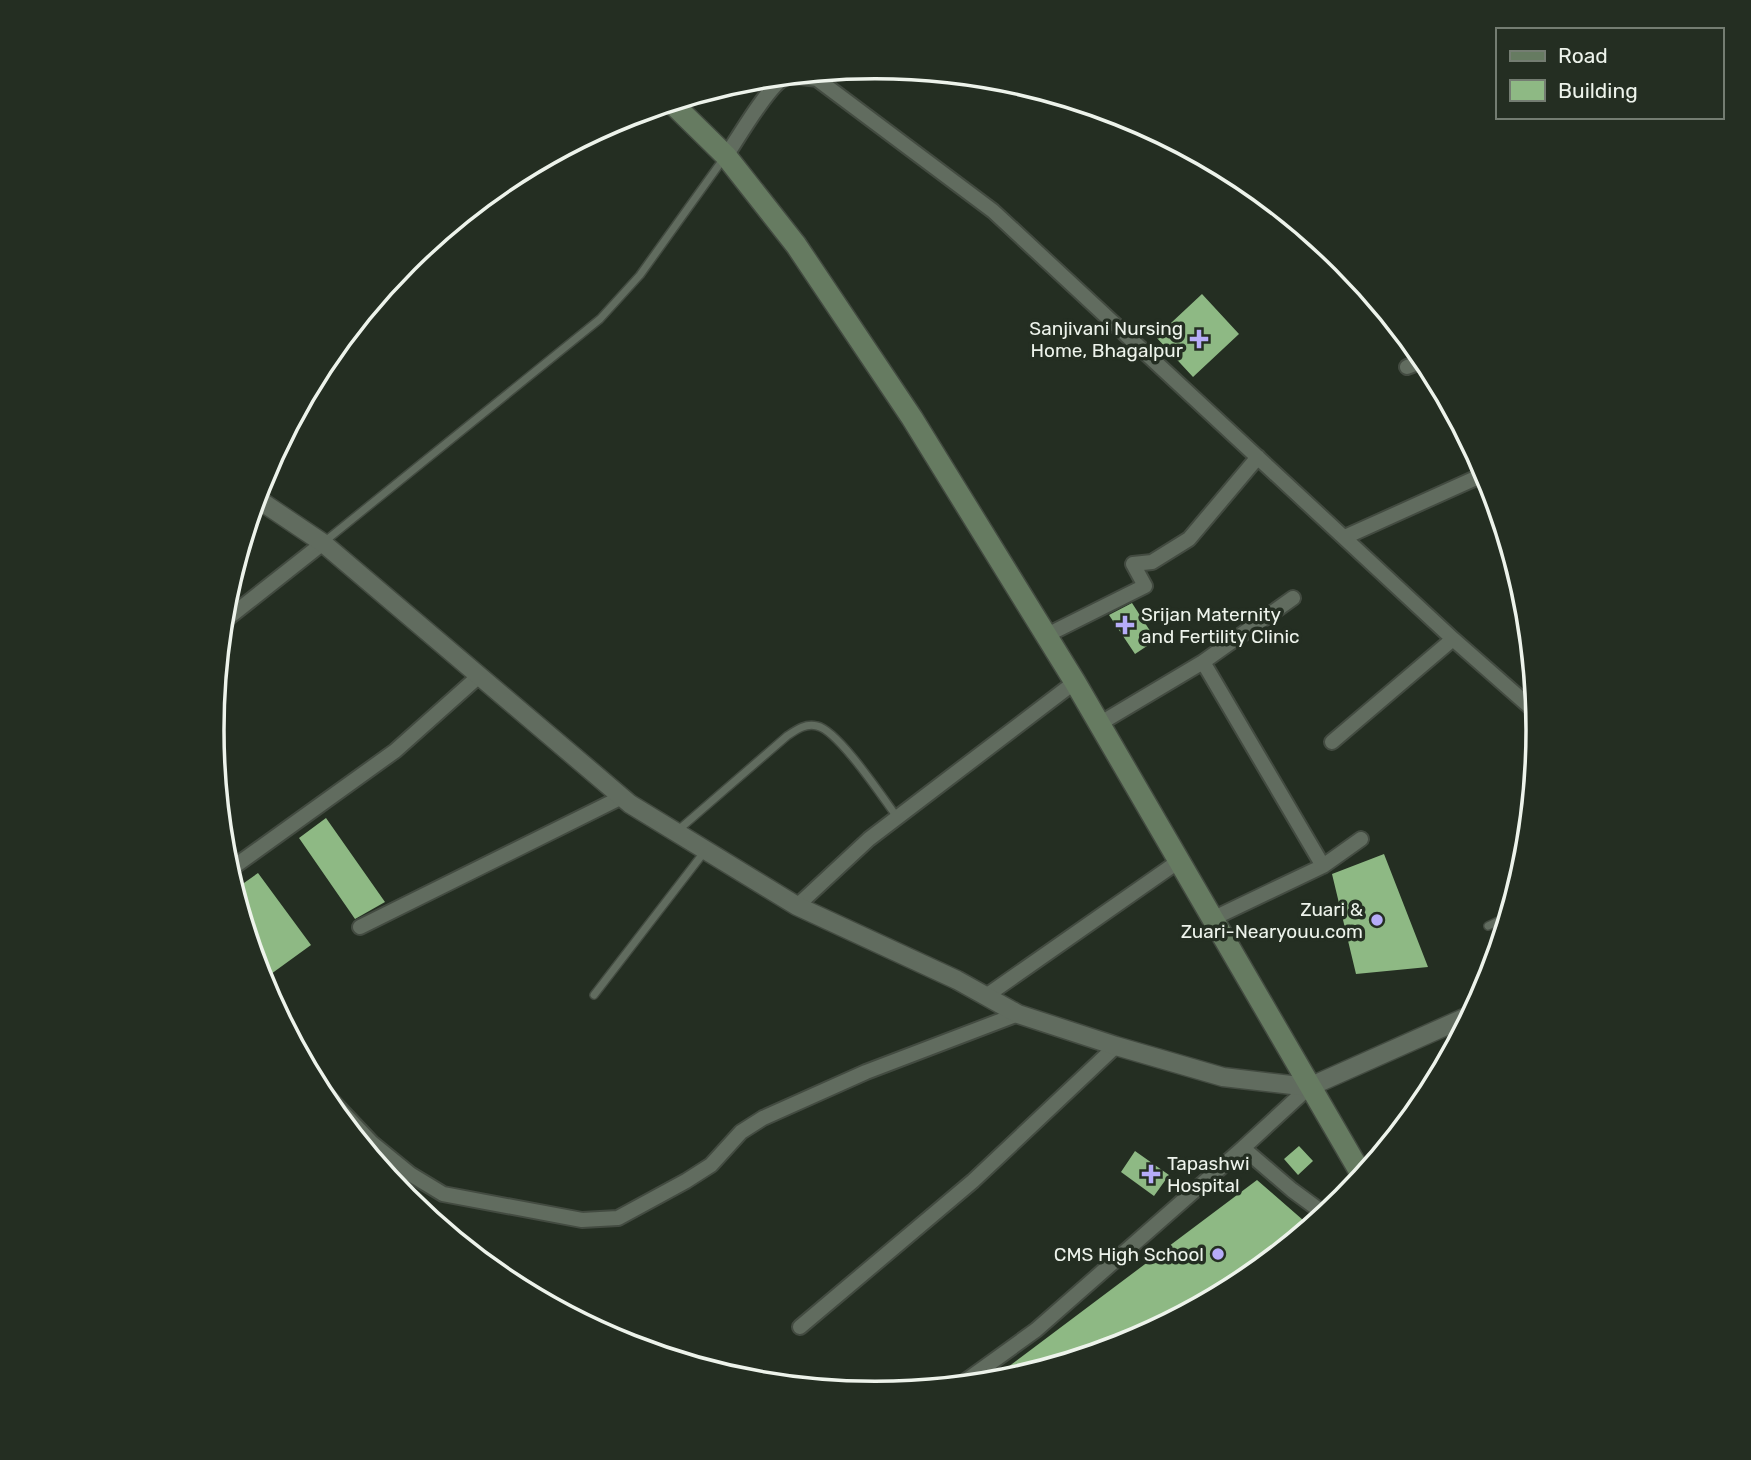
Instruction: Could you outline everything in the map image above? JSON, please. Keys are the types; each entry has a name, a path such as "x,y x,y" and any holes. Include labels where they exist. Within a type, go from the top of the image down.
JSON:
{"main road":[{"path":"678,109 726,156 796,245 912,418 1075,682 1357,1168"}],"street":[{"path":"820,81 993,211 1453,639 1526,703"},
{"path":"726,156 775,87"},
{"path":"1407,367 1414,364"},
{"path":"1045,636 1145,586 1133,564 1152,562 1189,539 1258,457"},
{"path":"1345,537 1476,478"},
{"path":"265,504 323,543 622,797 797,906 957,980 1018,1014 1223,1077 1308,1087"},
{"path":"235,612 323,543"},
{"path":"1099,724 1203,662 1293,598"},
{"path":"1332,741 1453,639"},
{"path":"1203,662 1323,866"},
{"path":"238,864 395,751 479,676"},
{"path":"797,906 869,839 1075,682"},
{"path":"360,927 622,797"},
{"path":"1212,919 1323,866 1362,839"},
{"path":"986,996 1179,861"},
{"path":"375,1145 410,1174 443,1194 583,1220 618,1218 711,1165 741,1132 762,1118 866,1072 1018,1014"},
{"path":"976,1374 1036,1330 1243,1149 1308,1087 1459,1020"},
{"path":"800,1327 973,1181 1116,1046"},
{"path":"1243,1149 1317,1209"}],"lane":[{"path":"323,543 600,318 640,275 726,156"},
{"path":"676,832 787,736 804,726 819,726 835,736 898,818"},
{"path":"594,995 705,850"},
{"path":"1488,926 1498,921"}],"building":[{"path":"1202,294 1239,334 1193,377 1156,337"},
{"path":"1132,603 1156,640 1135,654 1109,615"},
{"path":"326,818 385,902 355,919 299,838"},
{"name":"Zuari & Zuari-Nearyouu.com","path":"1384,854 1428,967 1356,974 1332,874"},
{"path":"258,873 311,945 272,973 259,939 243,884"},
{"path":"1299,1146 1313,1161 1298,1175 1284,1159"},
{"path":"1135,1151 1169,1175 1154,1196 1121,1172"},
{"name":"CMS High School","path":"1257,1180 1304,1221 1237,1271 1164,1314 1085,1347 1006,1368"}],"place":[{"name":"Sanjivani Nursing Home, Bhagalpur","path":"1199,339"},
{"name":"Srijan Maternity and Fertility Clinic","path":"1125,625"},
{"name":"Zuari & Zuari-Nearyouu.com","path":"1377,920"},
{"name":"Tapashwi Hospital","path":"1151,1174"},
{"name":"CMS High School","path":"1218,1254"}]}
